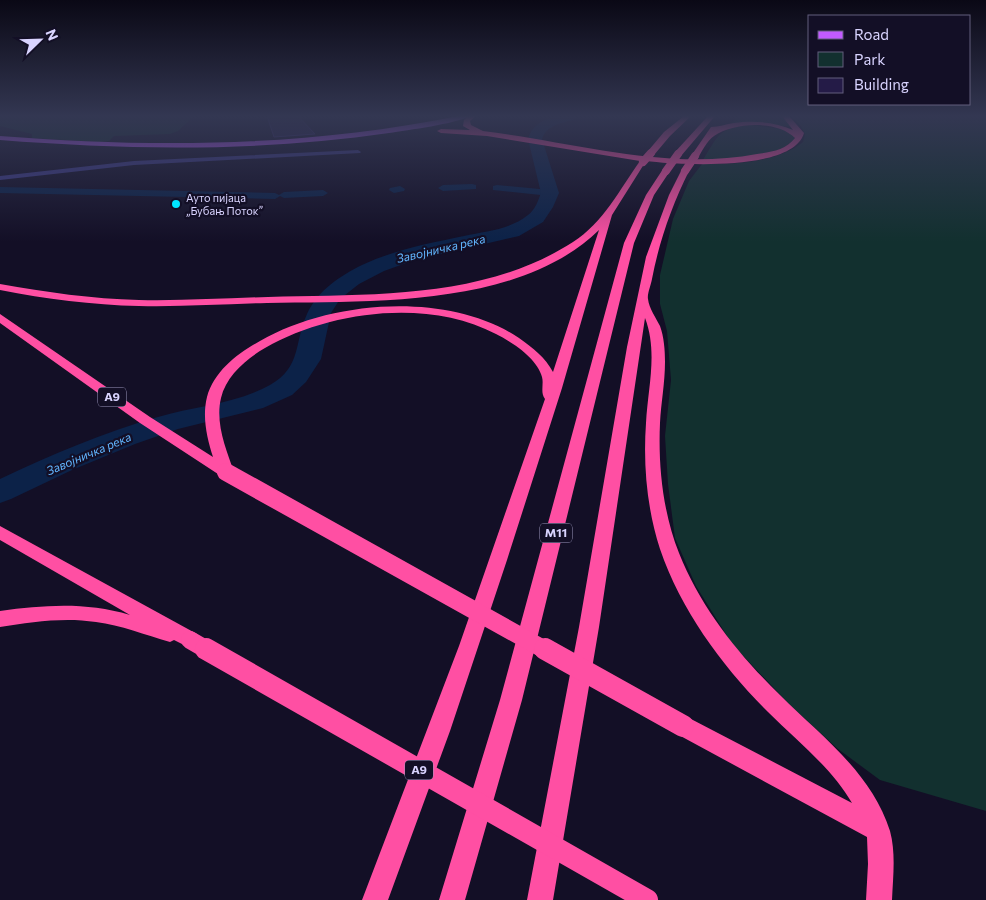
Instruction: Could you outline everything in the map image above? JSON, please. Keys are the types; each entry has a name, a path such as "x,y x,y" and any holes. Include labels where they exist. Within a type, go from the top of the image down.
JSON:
{"highway":[{"path":"644,158 712,162 753,158"},
{"path":"0,288 72,299 140,303 355,298 425,293 469,286 509,276 543,263 561,254 589,235 608,216 646,158"},
{"name":"M11","path":"452,900 514,690 550,557 626,252 650,195 675,158"},
{"path":"540,900 589,627 642,300 656,238 684,171 694,158"},
{"path":"375,900 448,708 561,372 608,216"},
{"path":"642,300 655,329 658,344 653,458 659,512 675,565 699,611 719,641 760,690 841,768 865,803 877,829 881,866 878,900"},
{"path":"226,472 214,432 212,409 221,382 237,362 257,347 292,329 333,316 378,310 407,310 450,316 479,323 515,340 534,355 550,379 548,407"},
{"name":"A9","path":"1,318 131,410 226,472 751,764 877,829"},
{"name":"A9","path":"0,532 647,900"},
{"path":"0,620 43,613 72,612 98,615 190,640"}],"street":[{"path":"0,178 172,159 199,158"}],"green space":[{"path":"704,158 738,158 703,160"},
{"path":"768,158 986,158 986,811 880,780 838,749 789,704 732,644 696,586 675,538 668,484 665,436 671,380 667,331 660,304 660,275 673,219 689,181 702,164 755,161"}],"waterway":[{"name":"Завојничка река","path":"0,492 62,463 125,437 182,419 239,407 283,389 297,376 308,359 319,313 331,294 351,279 405,256 512,232 536,218 544,207 550,193 540,158"},
{"path":"443,188 472,187"},
{"path":"497,188 550,193"},
{"path":"394,190 400,189"},
{"path":"0,190 275,196"},
{"path":"284,195 323,193"}],"place":[{"name":"Ауто пијаца „Бубањ Поток”","path":"176,204"}]}
